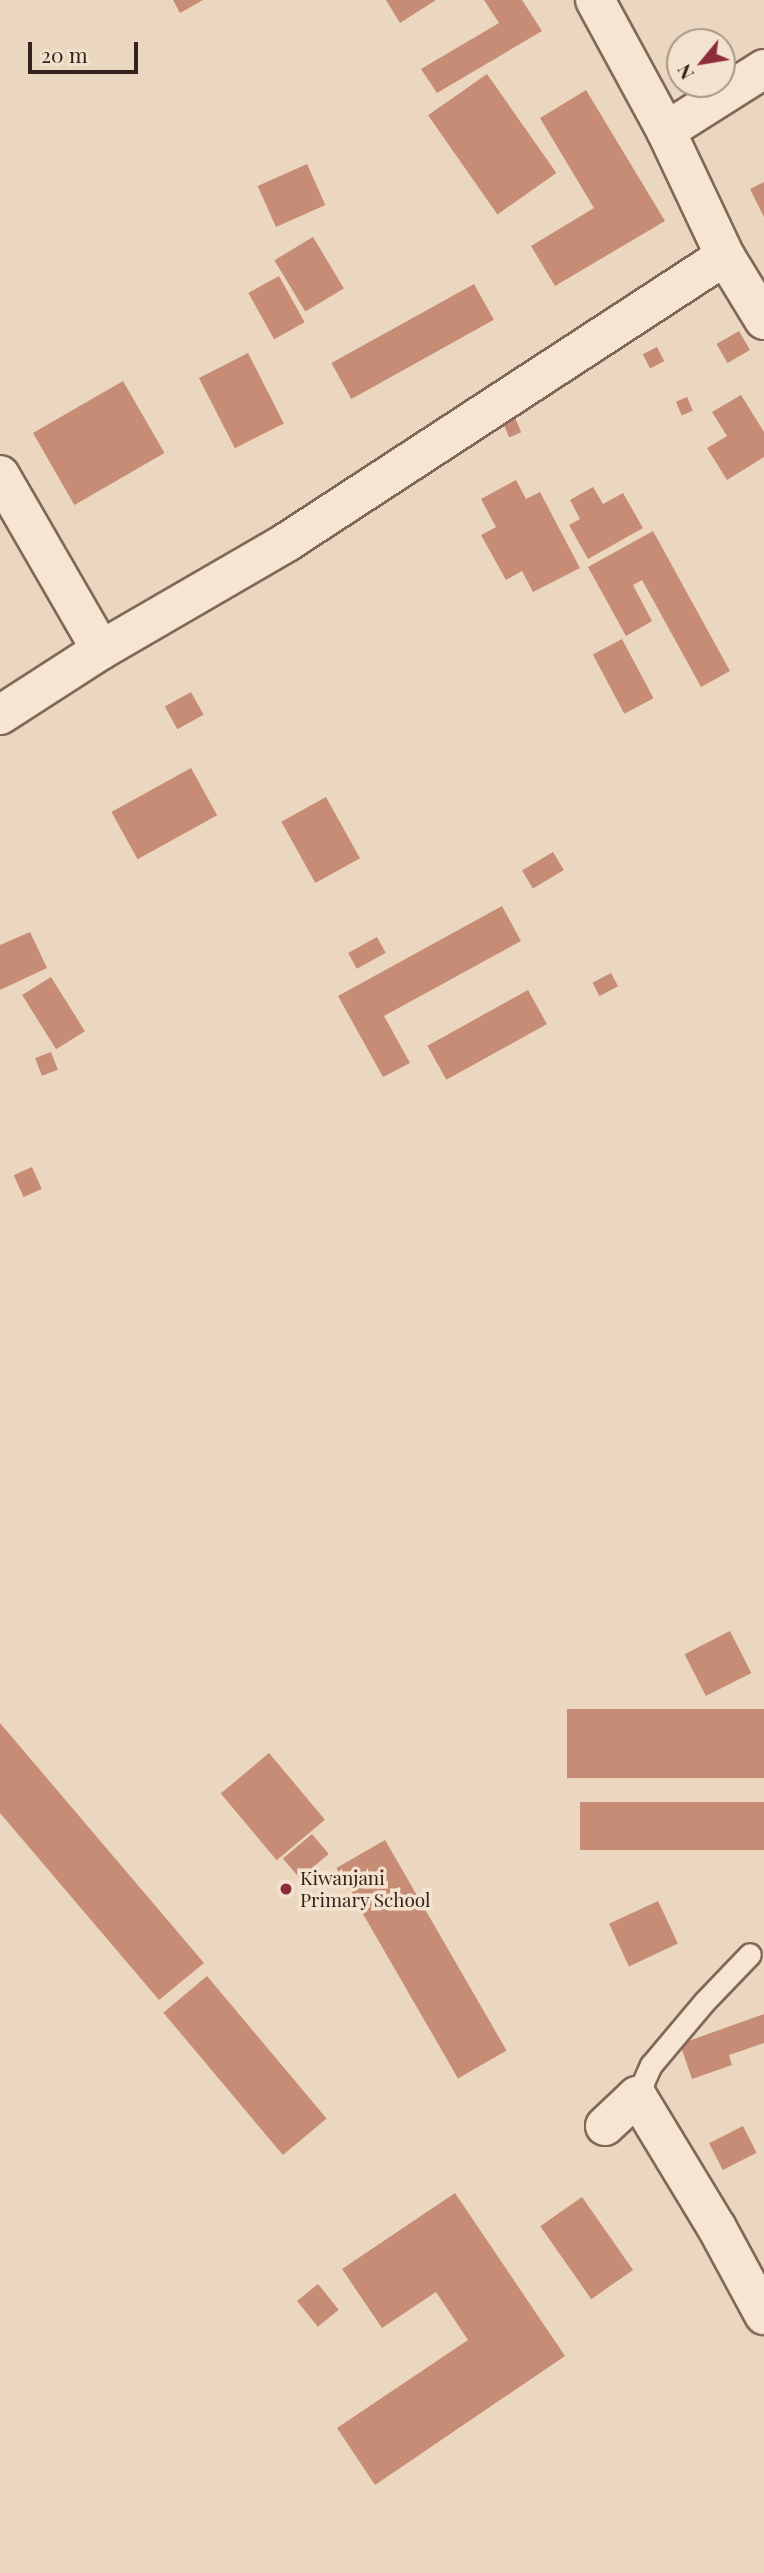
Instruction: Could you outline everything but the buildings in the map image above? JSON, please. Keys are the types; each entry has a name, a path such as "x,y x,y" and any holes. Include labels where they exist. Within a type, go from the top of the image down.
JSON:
{"street":[{"path":"595,0 666,131 725,256 764,320"},
{"path":"666,131 764,69"},
{"path":"0,715 101,650 287,542 725,256"},
{"path":"0,475 101,650"},
{"path":"605,2126 637,2096 717,2228 764,2315"}],"lane":[{"path":"637,2096 651,2065 704,2002 750,1954"}],"place":[{"name":"Kiwanjani Primary School","path":"286,1889"}]}
